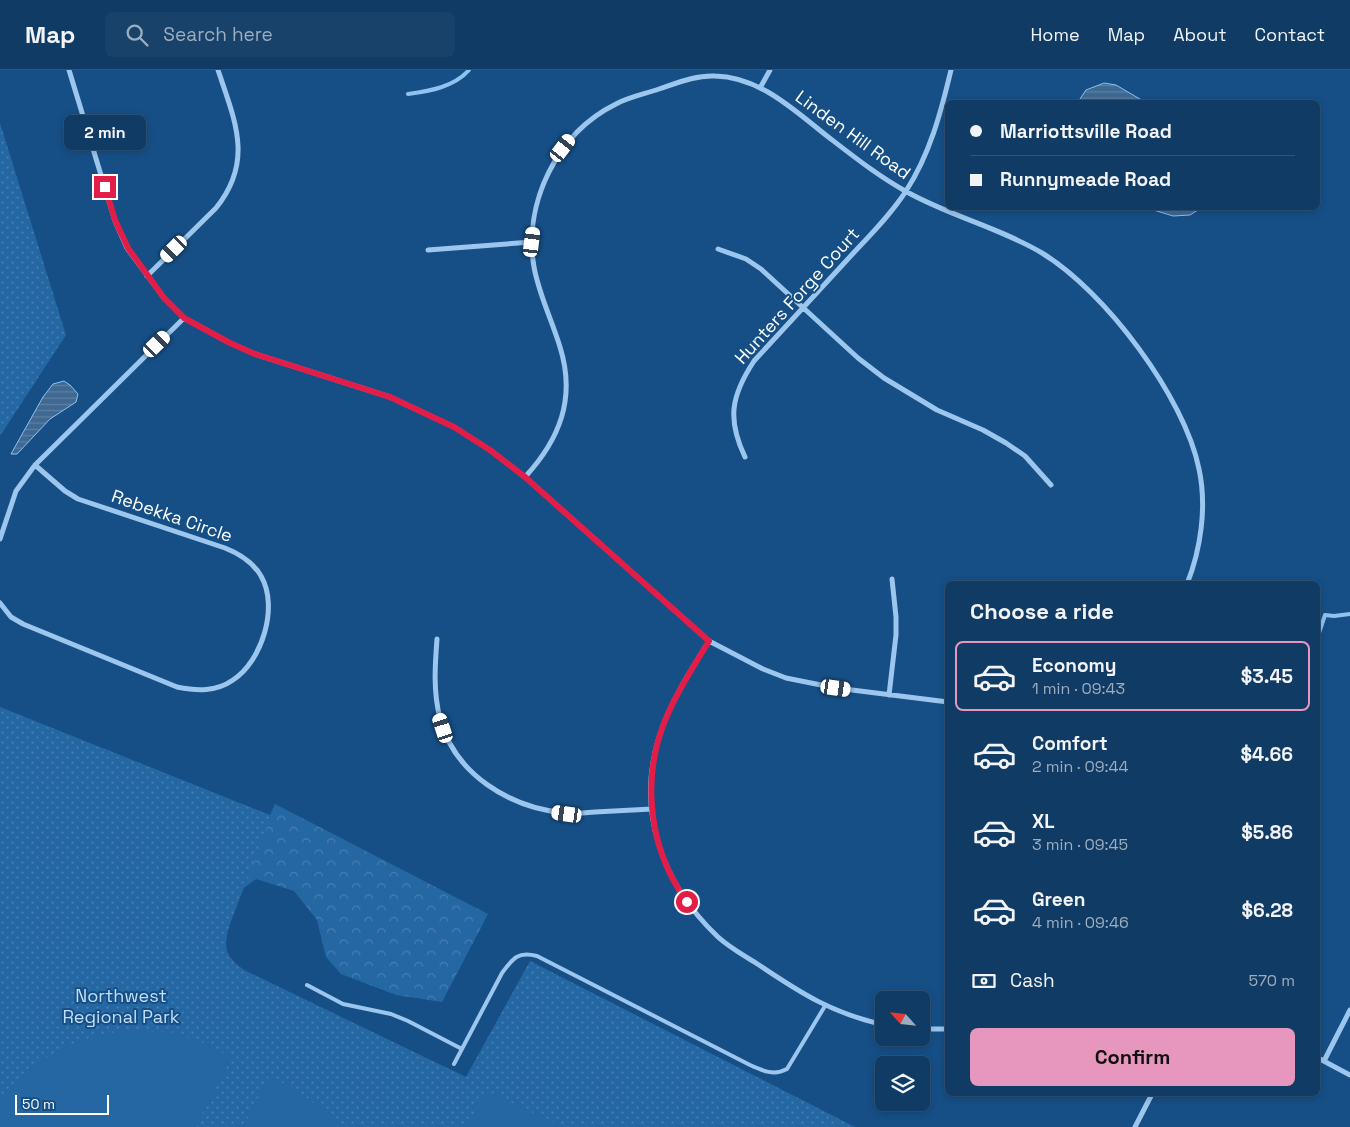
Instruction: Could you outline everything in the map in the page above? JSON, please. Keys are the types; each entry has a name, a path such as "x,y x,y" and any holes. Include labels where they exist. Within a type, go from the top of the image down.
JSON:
{"street":[{"path":"69,70 115,220 128,248 147,276 164,298 184,318 255,354 390,397 412,406 461,432 490,450 525,477 709,641 763,669 786,678 836,688 945,702"},
{"path":"147,276 216,208 234,179 238,163 235,123 218,70"},
{"path":"760,88 770,70"},
{"name":"Hunters Forge Court","path":"745,458 737,441 733,424 734,406 744,375 754,361 884,220 906,191 922,163 933,136 942,110 951,70"},
{"name":"Linden Hill Road","path":"525,477 552,444 565,405 566,388 561,349 534,267 532,242 536,210 545,179 570,139 593,119 616,104 690,79 714,76 740,80 760,88 782,101 868,168 906,191 941,209 1013,238 1043,254 1073,275 1104,307 1134,343 1159,378 1180,415 1193,446 1200,470 1203,497 1196,557 1188,581"},
{"path":"428,250 532,242"},
{"path":"718,249 746,259 761,269 858,358 884,378 937,410 983,430 1006,443 1025,456 1051,485"},
{"path":"0,539 16,491 35,465 184,318"},
{"name":"Rebekka Circle","path":"0,603 11,617 23,624 177,687 194,691 219,687 238,676 253,660 267,625 268,592 253,566 240,554 78,499 65,491 35,465"},
{"path":"889,695 896,635 892,579"},
{"path":"437,639 435,692 440,718 446,738 458,757 473,774 495,791 518,803 542,810 567,814 652,810"},
{"path":"709,641 674,700 653,758 652,810 663,860 678,889 697,915 720,939 797,991 825,1006 875,1023"},
{"path":"1324,1062 1350,1010"},
{"path":"930,1029 945,1028"},
{"path":"1320,1059 1350,1076"},
{"path":"1135,1127 1151,1096"}],"lane":[{"path":"454,1064 502,973 518,955 527,953 762,1071 772,1073 780,1073 787,1069 825,1006"},
{"path":"307,985 343,1004 391,1014 408,1021 462,1049"}],"green space":[{"path":"0,123 66,335 0,436"},
{"path":"0,707 270,815 275,804 488,914 442,1002 396,995 341,974 326,957 317,920 294,891 256,879 215,909 0,1024"},
{"name":"Northwest Regional Park","path":"0,708 271,816 226,939 229,955 244,970 466,1077 530,961 855,1127 0,1127"},
{"path":"127,1031 171,1032 199,1041 232,1057 195,1127 0,1127 0,1104 3,1098 29,1071 67,1046 95,1036"},
{"path":"269,1076 314,1103 337,1127 243,1127"},
{"path":"485,1090 563,1127 467,1127"}],"shaded area":[{"path":"1104,83 1116,85 1142,100 1079,100 1086,90"},
{"path":"1154,210 1198,210 1190,215 1173,216"},
{"path":"64,381 78,394 76,402 50,419 17,454 11,454 43,397 53,384"}],"waterway":[{"path":"408,94 433,90 449,84 469,70"},
{"path":"1320,630 1325,615 1350,614"}],"route":[{"path":"105,187 115,220 128,248 164,298 184,318 255,354 390,397 454,427 490,450 525,477 709,641 686,677 670,708 653,758 651,788 656,834 663,860 687,902"}]}
